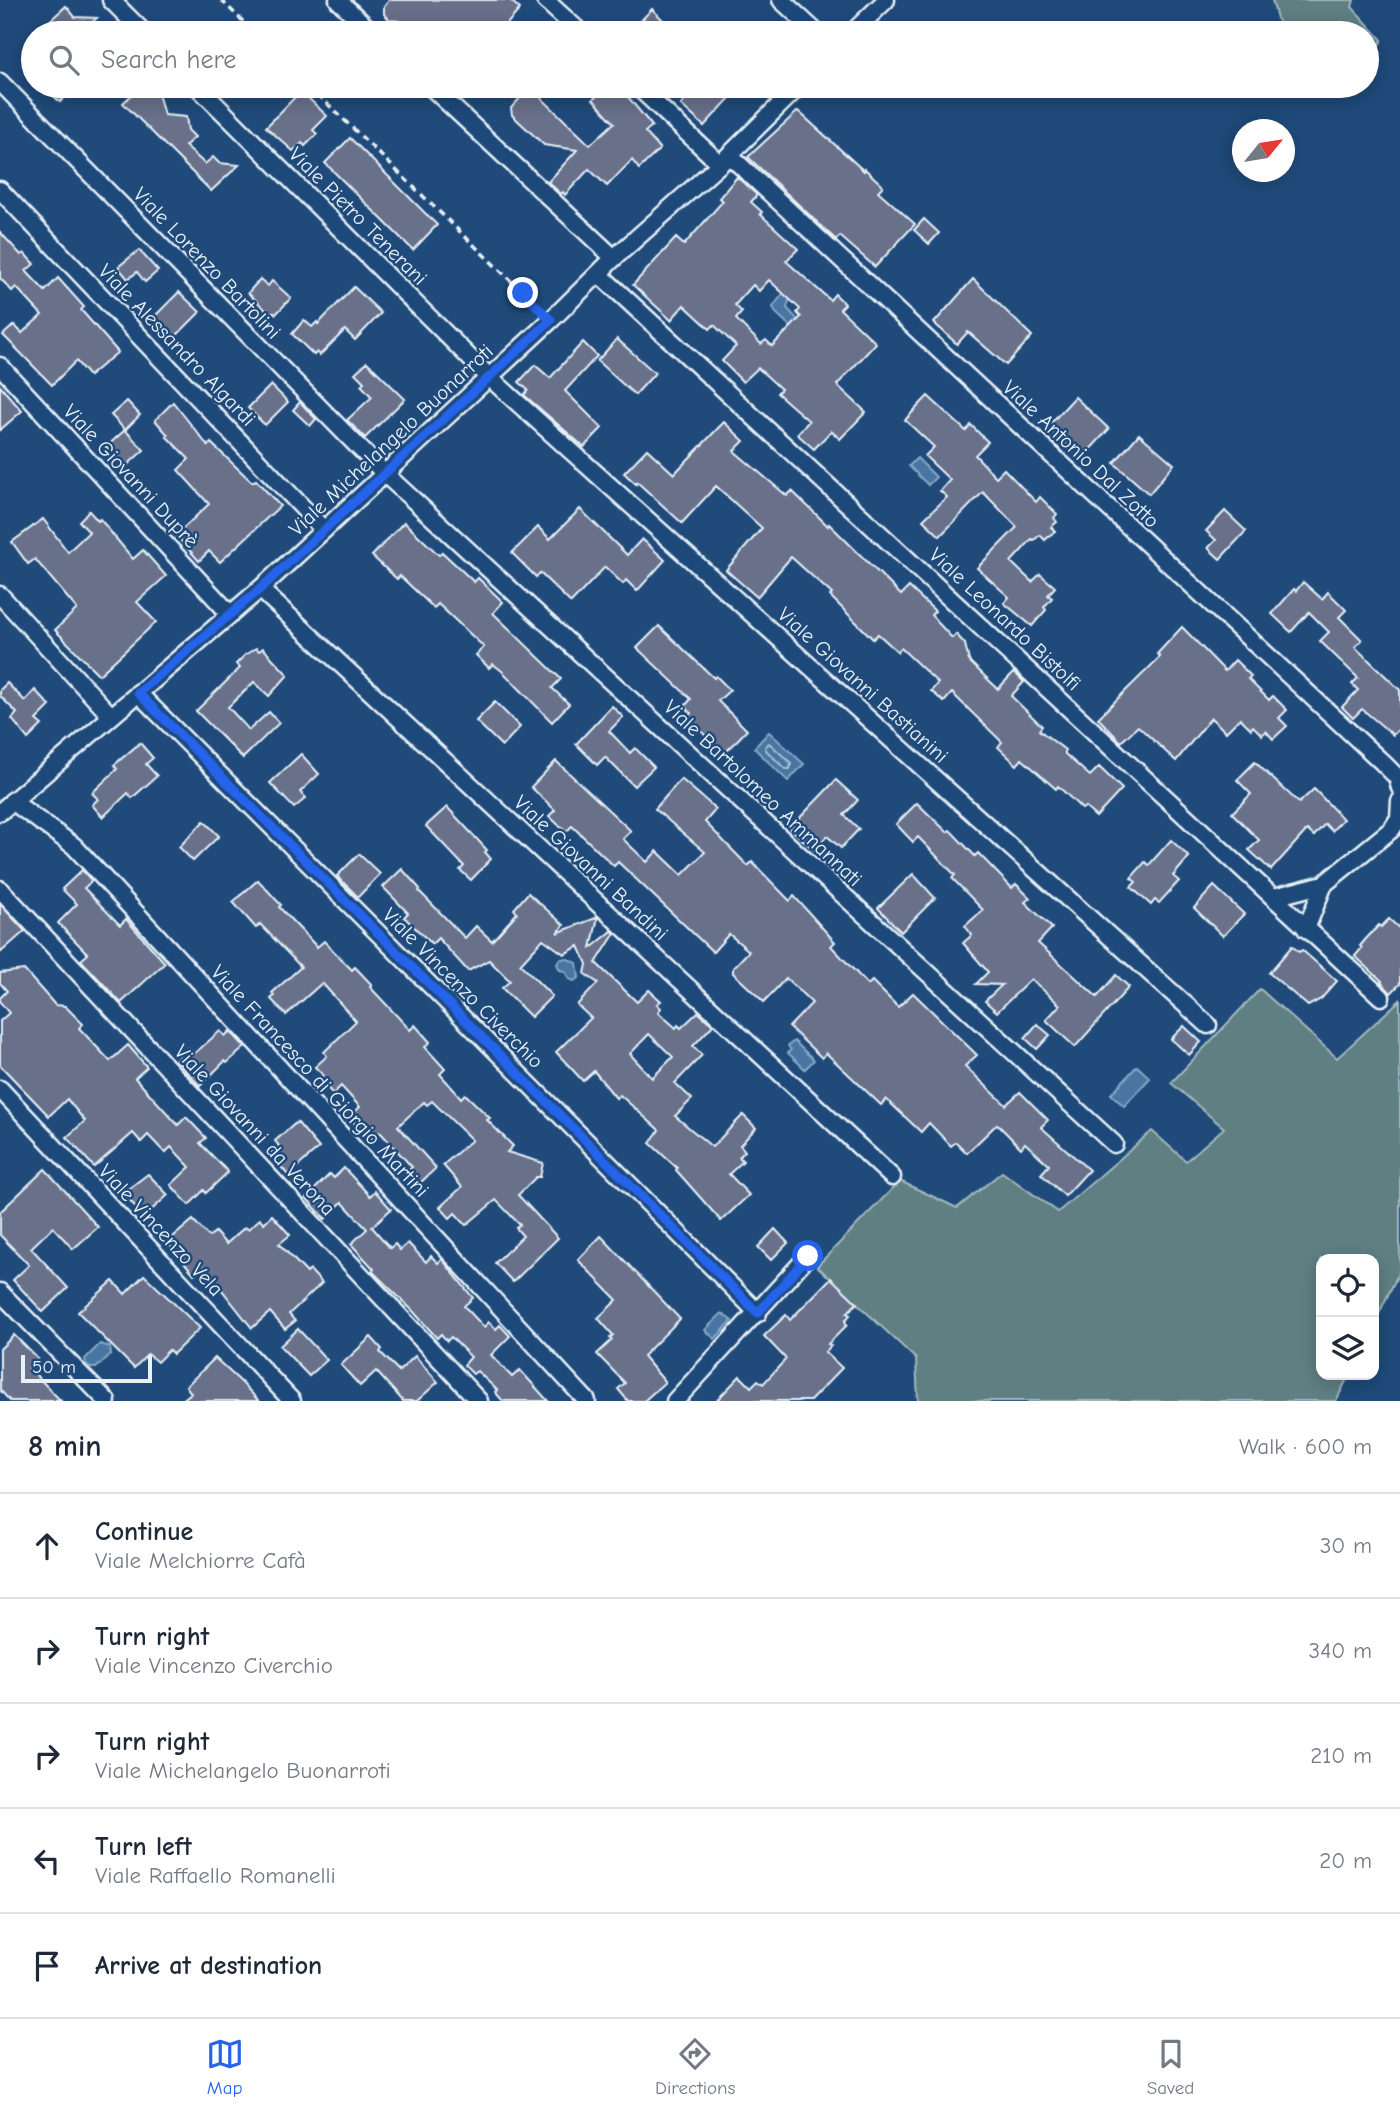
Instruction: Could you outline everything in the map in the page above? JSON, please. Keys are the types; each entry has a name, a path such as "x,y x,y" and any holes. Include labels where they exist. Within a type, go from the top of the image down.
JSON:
{"street":[{"path":"111,0 132,21"},
{"path":"338,0 360,21"},
{"path":"545,0 568,21"},
{"path":"781,0 804,21"},
{"path":"864,21 886,0"},
{"name":"Viale Lorenzo Bartolini","path":"0,82 384,473"},
{"name":"Viale Pietro Tenerani","path":"209,98 489,377"},
{"path":"443,98 614,258"},
{"name":"Viale Antonio Dal Zotto","path":"651,98 724,159 1382,762 1397,777 1400,788"},
{"name":"Viale Michelangelo Buonarroti","path":"6,807 260,589 787,98"},
{"name":"Viale Alessandro Algardi","path":"0,190 324,530"},
{"name":"Viale Leonardo Bistolfi","path":"598,274 1381,996"},
{"name":"Viale Giovanni Duprè","path":"0,366 230,614"},
{"name":"Viale Giovanni Bastianini","path":"489,377 1208,1025"},
{"name":"Viale Bartolomeo Ammannati","path":"384,473 1114,1144"},
{"name":"Viale Giovanni Bandini","path":"260,589 892,1177"},
{"path":"0,595 111,716"},
{"name":"Viale Vincenzo Civerchio","path":"138,693 758,1313"},
{"path":"1274,897 1324,884 1392,829 1399,818 1400,801"},
{"name":"Viale Francesco di Giorgio Martini","path":"6,807 74,846 587,1401"},
{"path":"1306,929 1324,884"},
{"name":"Viale Giovanni da Verona","path":"0,889 479,1401"},
{"name":"Viale Vincenzo Vela","path":"0,1089 292,1401"},
{"path":"675,1401 808,1256"},
{"path":"0,1292 107,1401"}],"path":[{"path":"221,0 243,21"},
{"path":"321,98 551,320"}],"green space":[{"path":"1272,0 1354,0 1352,7 1365,21 1278,21"},
{"path":"1260,989 1337,1058 1400,1000 1400,1270 1379,1314 1379,1254 1316,1254 1316,1380 1346,1380 1336,1401 918,1401 916,1359 817,1266 900,1181 957,1208 1002,1172 1058,1212 1152,1131 1186,1161 1224,1128 1171,1083"}],"water":[{"path":"785,291 790,297 787,308 798,320 792,328 773,307"},
{"path":"917,458 936,477 928,485 909,466"},
{"path":"769,732 804,764 788,781 754,748"},
{"path":"565,958 577,963 579,978 574,981 569,979 565,971 560,970 557,964"},
{"path":"794,1041 814,1060 805,1069 788,1053 791,1050 788,1046"},
{"path":"1137,1066 1150,1078 1124,1106 1111,1094"},
{"path":"722,1313 732,1321 715,1339 705,1330"},
{"path":"100,1344 110,1347 111,1354 96,1368 90,1368 85,1359"}],"building":[{"path":"389,0 510,0 520,9 510,21 399,21 390,20 384,14 384,7"},
{"path":"66,6 75,17 97,18 94,21 49,21"},
{"path":"652,9 664,21 640,21"},
{"path":"128,98 159,98 164,115 186,117 188,130 195,137 185,146 205,164 213,157 219,163 239,165 211,191 123,103"},
{"path":"294,98 308,98 327,116 313,130 317,134 305,146 302,143 293,151 266,127"},
{"path":"520,98 541,98 590,145 614,123 593,99 629,98 652,126 645,132 660,149 639,169 632,160 607,186 589,169 565,195 563,192 561,194 548,182 577,150 544,145 512,115 511,108"},
{"path":"687,98 730,98 704,126 681,105"},
{"path":"798,111 883,186 878,191 915,224 875,267 840,236 836,240 748,157"},
{"path":"350,138 437,225 413,250 325,163"},
{"path":"737,177 757,195 751,202 762,212 760,214 798,249 786,261 830,300 835,294 845,304 840,309 876,343 837,385 866,412 840,439 831,431 814,449 797,434 809,421 777,393 781,389 758,368 743,382 722,361 736,346 714,325 710,329 684,305 671,320 633,285 676,238 684,245 723,201 719,198","holes":["769,280 800,309 797,313 801,317 772,346 766,340 761,344 736,319 742,312 735,305 753,285 759,291"]},
{"path":"924,219 939,233 929,244 914,230"},
{"path":"0,232 21,255 24,253 34,264 26,271 45,291 58,278 84,307 81,310 118,352 89,376 76,361 52,385 3,335 14,325 22,333 42,315 16,287 12,291 0,278"},
{"path":"139,250 158,271 145,282 137,272 128,279 118,267"},
{"path":"260,279 268,286 272,281 291,298 276,314 270,314 248,293"},
{"path":"973,279 1032,336 1006,365 968,332 957,344 934,323"},
{"path":"354,287 381,313 355,340 345,330 320,355 317,352 314,355 292,334 304,320 312,327 317,322 318,324"},
{"path":"179,292 200,312 174,338 153,318"},
{"path":"617,339 655,373 635,395 597,361"},
{"path":"583,342 597,356 565,391 602,428 584,447 524,395 528,390 519,382 535,365 550,378"},
{"path":"367,362 405,399 365,438 347,420 372,397 361,385 364,382 355,373"},
{"path":"271,385 288,402 265,425 248,408"},
{"path":"0,386 22,411 0,430"},
{"path":"928,396 966,431 971,425 988,442 975,455 996,477 1004,469 1036,502 1040,497 1057,514 1054,518 1057,522 1051,527 1055,531 1045,540 1040,535 1032,539 1011,562 1032,582 1040,574 1055,587 1048,595 1052,598 1044,607 1046,610 1032,626 1004,603 1009,597 977,568 1017,527 983,492 940,536 923,520 947,497 940,491 950,480 925,456 934,447 905,420"},
{"path":"1075,397 1109,429 1084,456 1076,448 1073,452 1053,433 1056,429 1050,424"},
{"path":"127,401 140,415 125,430 111,415"},
{"path":"173,402 208,446 211,443 252,482 256,480 280,506 220,562 209,551 199,561 176,535 209,504 178,470 189,459 166,436 168,435 155,420"},
{"path":"300,402 316,419 310,426 293,410"},
{"path":"724,422 744,441 734,451 787,496 792,491 901,595 909,587 935,611 931,615 952,638 956,634 965,644 969,661 998,689 1014,672 1024,682 1011,696 1042,726 1039,730 1065,750 1065,754 1090,776 1099,767 1122,789 1096,817 1085,807 1082,809 1058,786 1056,789 1022,759 1017,765 998,747 1002,742 952,693 944,702 931,691 938,683 901,648 898,652 878,634 873,639 830,596 832,594 791,557 757,597 726,570 762,528 716,486 682,523 624,473 647,449 674,474"},
{"path":"125,430 144,450 125,467 106,447"},
{"path":"1139,434 1174,464 1149,494 1114,463"},
{"path":"580,509 627,555 642,539 665,560 637,591 626,580 623,584 605,567 571,603 540,573 536,577 512,553 538,527 550,539"},
{"path":"89,511 98,521 100,519 133,559 143,550 166,576 137,602 156,622 99,675 55,630 77,609 35,559 28,564 12,542 43,519 68,552 89,532 79,521"},
{"path":"1225,511 1246,531 1220,559 1208,548 1216,540 1206,531"},
{"path":"404,522 439,555 442,552 474,582 478,578 503,602 493,613 561,679 552,688 569,704 552,722 502,671 493,664 489,668 476,655 484,647 438,604 434,608 400,576 397,579 372,556"},
{"path":"1303,582 1322,599 1328,592 1346,610 1339,617 1362,640 1355,647 1400,690 1400,728 1393,735 1362,709 1353,718 1342,707 1358,690 1352,684 1358,678 1320,641 1329,632 1309,612 1291,632 1272,614"},
{"path":"659,626 730,690 718,701 747,730 724,754 687,717 691,713 685,706 691,699 637,648"},
{"path":"1182,627 1225,671 1235,660 1251,676 1248,679 1269,700 1273,696 1287,710 1279,718 1287,726 1273,739 1266,731 1262,735 1253,726 1251,729 1240,718 1226,732 1211,718 1176,761 1138,726 1121,742 1098,718 1160,657 1157,654"},
{"path":"256,648 259,651 263,648 288,675 269,696 254,682 228,707 249,730 269,712 279,723 243,758 196,711 240,668 236,664"},
{"path":"7,683 25,701 35,690 50,706 36,720 42,725 28,739 12,719 17,713 0,696 0,690"},
{"path":"495,702 520,727 502,746 476,721"},
{"path":"612,706 623,717 609,731 630,753 635,748 654,767 634,786 605,757 597,765 576,744"},
{"path":"140,743 153,758 146,764 157,776 132,798 128,793 103,817 92,805 98,799 92,793 117,769 114,765"},
{"path":"301,754 319,774 300,792 306,798 294,808 270,783"},
{"path":"556,761 631,831 623,839 647,862 657,851 682,875 705,852 655,809 681,779 716,809 705,822 748,866 752,862 790,901 794,896 835,942 831,946 868,985 872,981 898,1007 913,993 977,1055 965,1066 1006,1105 1020,1092 1048,1120 1041,1127 1089,1170 1065,1196 1041,1174 1049,1165 1025,1143 1021,1148 997,1124 967,1153 956,1142 951,1146 929,1123 921,1132 886,1099 881,1105 826,1053 822,1058 789,1027 812,1003 786,978 764,1002 733,973 733,968 749,951 729,934 713,952 618,862 614,866 572,826 566,832 549,816 555,810 531,787"},
{"path":"1255,762 1299,803 1314,789 1343,819 1332,831 1325,824 1314,836 1307,830 1271,870 1249,850 1259,840 1232,813 1251,794 1237,780"},
{"path":"836,780 858,800 844,815 859,829 841,848 827,836 814,850 790,828"},
{"path":"917,803 947,832 950,830 975,856 978,853 1012,888 1016,884 1030,898 1025,902 1052,928 1038,943 1097,997 1116,975 1129,987 1075,1047 1046,1020 1060,1005 1031,979 997,1012 985,1001 1002,985 976,984 988,972 963,943 972,935 965,926 983,910 952,878 955,875 918,837 913,842 896,824"},
{"path":"447,807 487,850 485,852 491,859 471,880 460,870 464,866 426,826"},
{"path":"204,821 219,836 193,861 179,847"},
{"path":"1171,840 1189,857 1173,876 1179,881 1159,903 1155,900 1151,905 1131,887 1136,882 1131,878 1145,862 1149,865"},
{"path":"359,854 380,874 358,897 337,876"},
{"path":"402,869 419,891 465,938 476,926 492,941 517,913 514,909 528,893 564,925 557,933 598,917 591,948 612,931 615,933 596,963 637,1002 649,990 661,1001 657,1004 661,1008 658,1012 676,1028 678,1025 681,1028 698,1012 713,1025 693,1046 702,1055 675,1083 692,1099 675,1116 712,1147 743,1115 756,1128 740,1145 745,1151 739,1157 743,1161 729,1174 749,1195 721,1221 677,1168 650,1143 659,1130 620,1095 616,1098 594,1071 583,1081 556,1052 591,1018 577,1005 598,983 585,974 587,964 579,946 564,954 543,939 520,964 552,996 531,1017 502,988 510,981 489,960 468,971 438,938 432,944 404,917 408,913 383,887","holes":["649,1034 673,1057 652,1078 630,1054"]},
{"path":"82,870 92,881 84,888 120,925 126,919 165,963 121,1003 81,960 88,954 58,923 77,904 62,889"},
{"path":"913,874 935,898 901,932 878,908"},
{"path":"258,880 317,947 324,941 352,970 355,967 410,1030 415,1025 430,1042 425,1047 445,1069 440,1074 461,1098 465,1094 490,1118 487,1120 513,1146 507,1152 543,1163 540,1177 536,1177 518,1195 558,1238 513,1282 495,1263 523,1236 516,1228 520,1225 496,1200 466,1225 455,1213 450,1218 440,1207 462,1187 443,1165 472,1140 432,1101 427,1105 424,1102 398,1126 436,1168 418,1185 407,1172 412,1167 380,1132 370,1141 349,1117 360,1107 341,1086 333,1094 319,1079 323,1075 315,1067 327,1056 324,1052 356,1021 322,983 286,1015 271,999 274,996 272,993 301,967 260,924 256,928 233,902"},
{"path":"1214,886 1244,914 1223,936 1194,908"},
{"path":"0,904 25,931 0,953"},
{"path":"1389,919 1400,929 1400,984 1391,993 1355,956 1365,940"},
{"path":"1292,946 1299,952 1302,950 1337,981 1321,999 1308,1006 1269,973"},
{"path":"24,970 55,1005 65,1006 83,1024 79,1028 110,1061 128,1045 147,1067 135,1078 178,1125 186,1117 206,1138 200,1143 228,1172 206,1193 204,1190 189,1205 171,1185 190,1167 171,1147 165,1153 148,1135 141,1142 133,1133 94,1167 67,1137 85,1121 67,1099 49,1116 0,1065 0,1021 9,1013 0,1002 0,998 7,991 0,983 0,973"},
{"path":"1037,1024 1050,1035 1037,1049 1025,1038"},
{"path":"1184,1026 1201,1042 1189,1055 1171,1039"},
{"path":"220,1031 225,1036 230,1031 245,1047 227,1063 225,1061 200,1086 176,1060 188,1048 194,1054"},
{"path":"297,1122 319,1148 288,1175 270,1154 279,1146 275,1141"},
{"path":"344,1168 370,1196 375,1191 391,1209 372,1227 390,1248 395,1244 400,1250 408,1243 426,1262 431,1256 438,1263 442,1259 473,1298 464,1306 484,1327 489,1322 496,1329 500,1325 510,1336 491,1355 512,1377 520,1370 548,1401 503,1401 495,1392 497,1390 477,1371 473,1374 464,1365 471,1357 451,1337 447,1341 441,1334 437,1338 372,1271 374,1269 351,1244 367,1229 342,1202 325,1219 306,1198 330,1174 334,1178"},
{"path":"45,1169 98,1227 73,1249 53,1227 31,1248 68,1288 43,1312 13,1280 29,1265 0,1235 0,1212"},
{"path":"148,1174 168,1195 147,1214 143,1210 141,1213 123,1193"},
{"path":"272,1215 290,1235 279,1244 307,1273 310,1270 322,1283 289,1314 295,1321 285,1329 270,1312 252,1328 203,1266 194,1274 167,1242 193,1220 209,1237 215,1232 226,1244 245,1227 248,1229 260,1219 264,1223"},
{"path":"775,1229 788,1243 771,1260 758,1247"},
{"path":"601,1236 680,1319 643,1356 665,1382 644,1401 628,1401 618,1389 625,1383 597,1354 612,1340 610,1338 613,1335 598,1318 617,1300 578,1260"},
{"path":"144,1275 200,1328 173,1354 169,1350 157,1362 148,1354 134,1368 78,1312 113,1281 125,1294"},
{"path":"831,1278 857,1303 847,1313 850,1315 845,1321 847,1325 828,1344 831,1346 825,1352 842,1368 810,1401 716,1401 740,1376 751,1387 758,1380 763,1384 786,1359 764,1336 786,1315 790,1320"},
{"path":"298,1329 327,1360 309,1376 280,1346"},
{"path":"14,1335 38,1359 29,1368 61,1401 10,1401 0,1390 0,1349"},
{"path":"371,1337 382,1349 380,1352 399,1371 415,1356 438,1382 417,1401 403,1401 376,1371 360,1386 341,1365"},
{"path":"215,1358 259,1401 181,1401 191,1393 186,1386"}],"route":[{"path":"523,293 551,320 260,589 138,693 758,1313 808,1256"}]}
